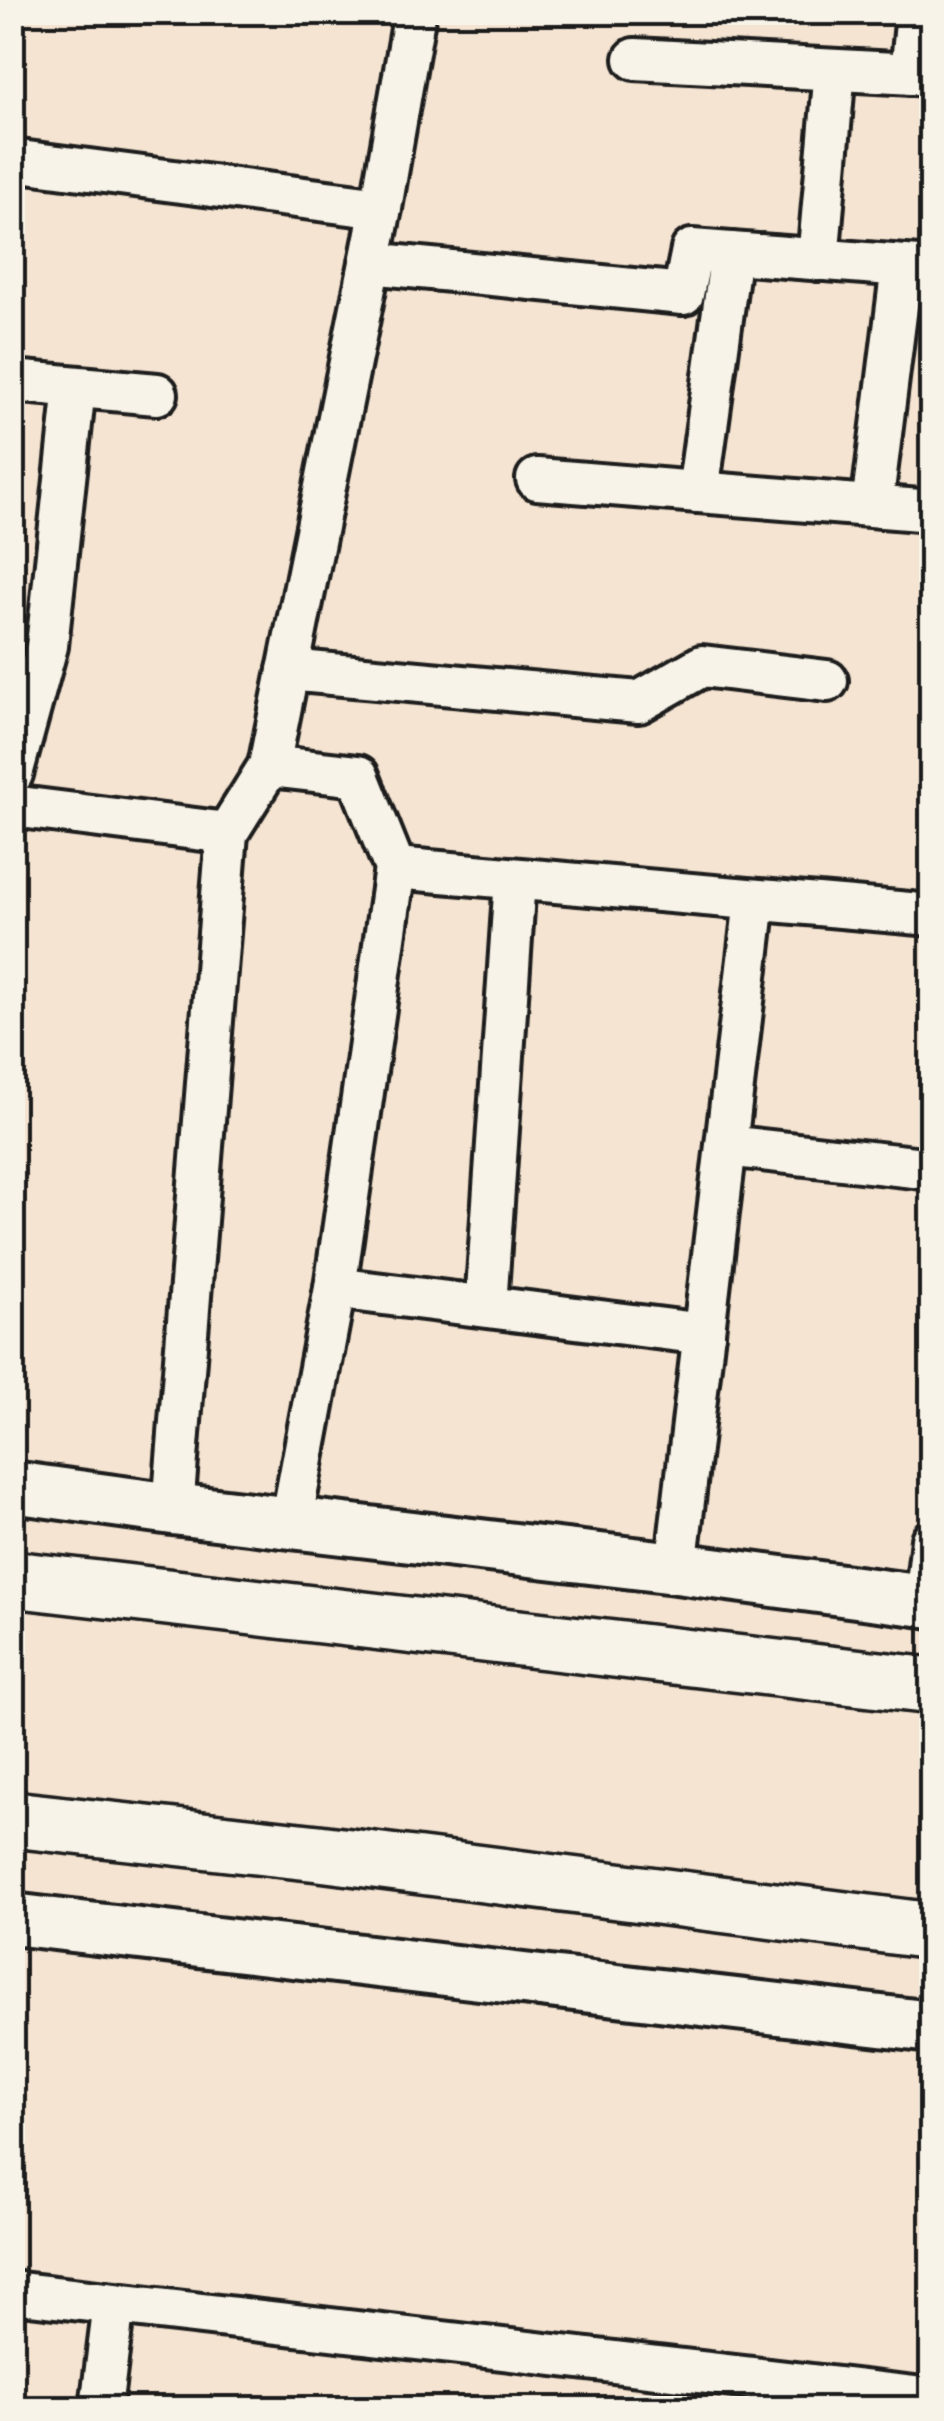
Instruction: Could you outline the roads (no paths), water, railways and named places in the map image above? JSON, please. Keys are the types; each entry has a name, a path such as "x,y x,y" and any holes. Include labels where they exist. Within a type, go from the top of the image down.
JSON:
{"main road":[{"path":"12,1579 932,1686"},
{"path":"12,1819 319,1853 932,1930"}],"street":[{"path":"173,1508 227,833 269,766 381,208 415,12"},
{"path":"636,59 921,75 917,12"},
{"path":"818,260 835,70"},
{"path":"12,160 381,208"},
{"path":"370,263 683,294 692,250 917,267 872,506"},
{"path":"698,492 730,253"},
{"path":"12,381 158,394"},
{"path":"12,774 30,643 75,387"},
{"path":"538,479 932,511"},
{"path":"288,670 639,702 702,666 827,681"},
{"path":"269,766 358,776 395,868 336,1288 291,1523"},
{"path":"12,806 227,833"},
{"path":"395,868 932,914"},
{"path":"486,1306 514,879"},
{"path":"676,1568 755,900"},
{"path":"726,1146 932,1169"},
{"path":"336,1288 704,1334"},
{"path":"12,1487 928,1602 932,1540"},
{"path":"12,1919 932,2026"},
{"path":"12,2292 932,2399"},
{"path":"101,2408 114,2304"}]}
